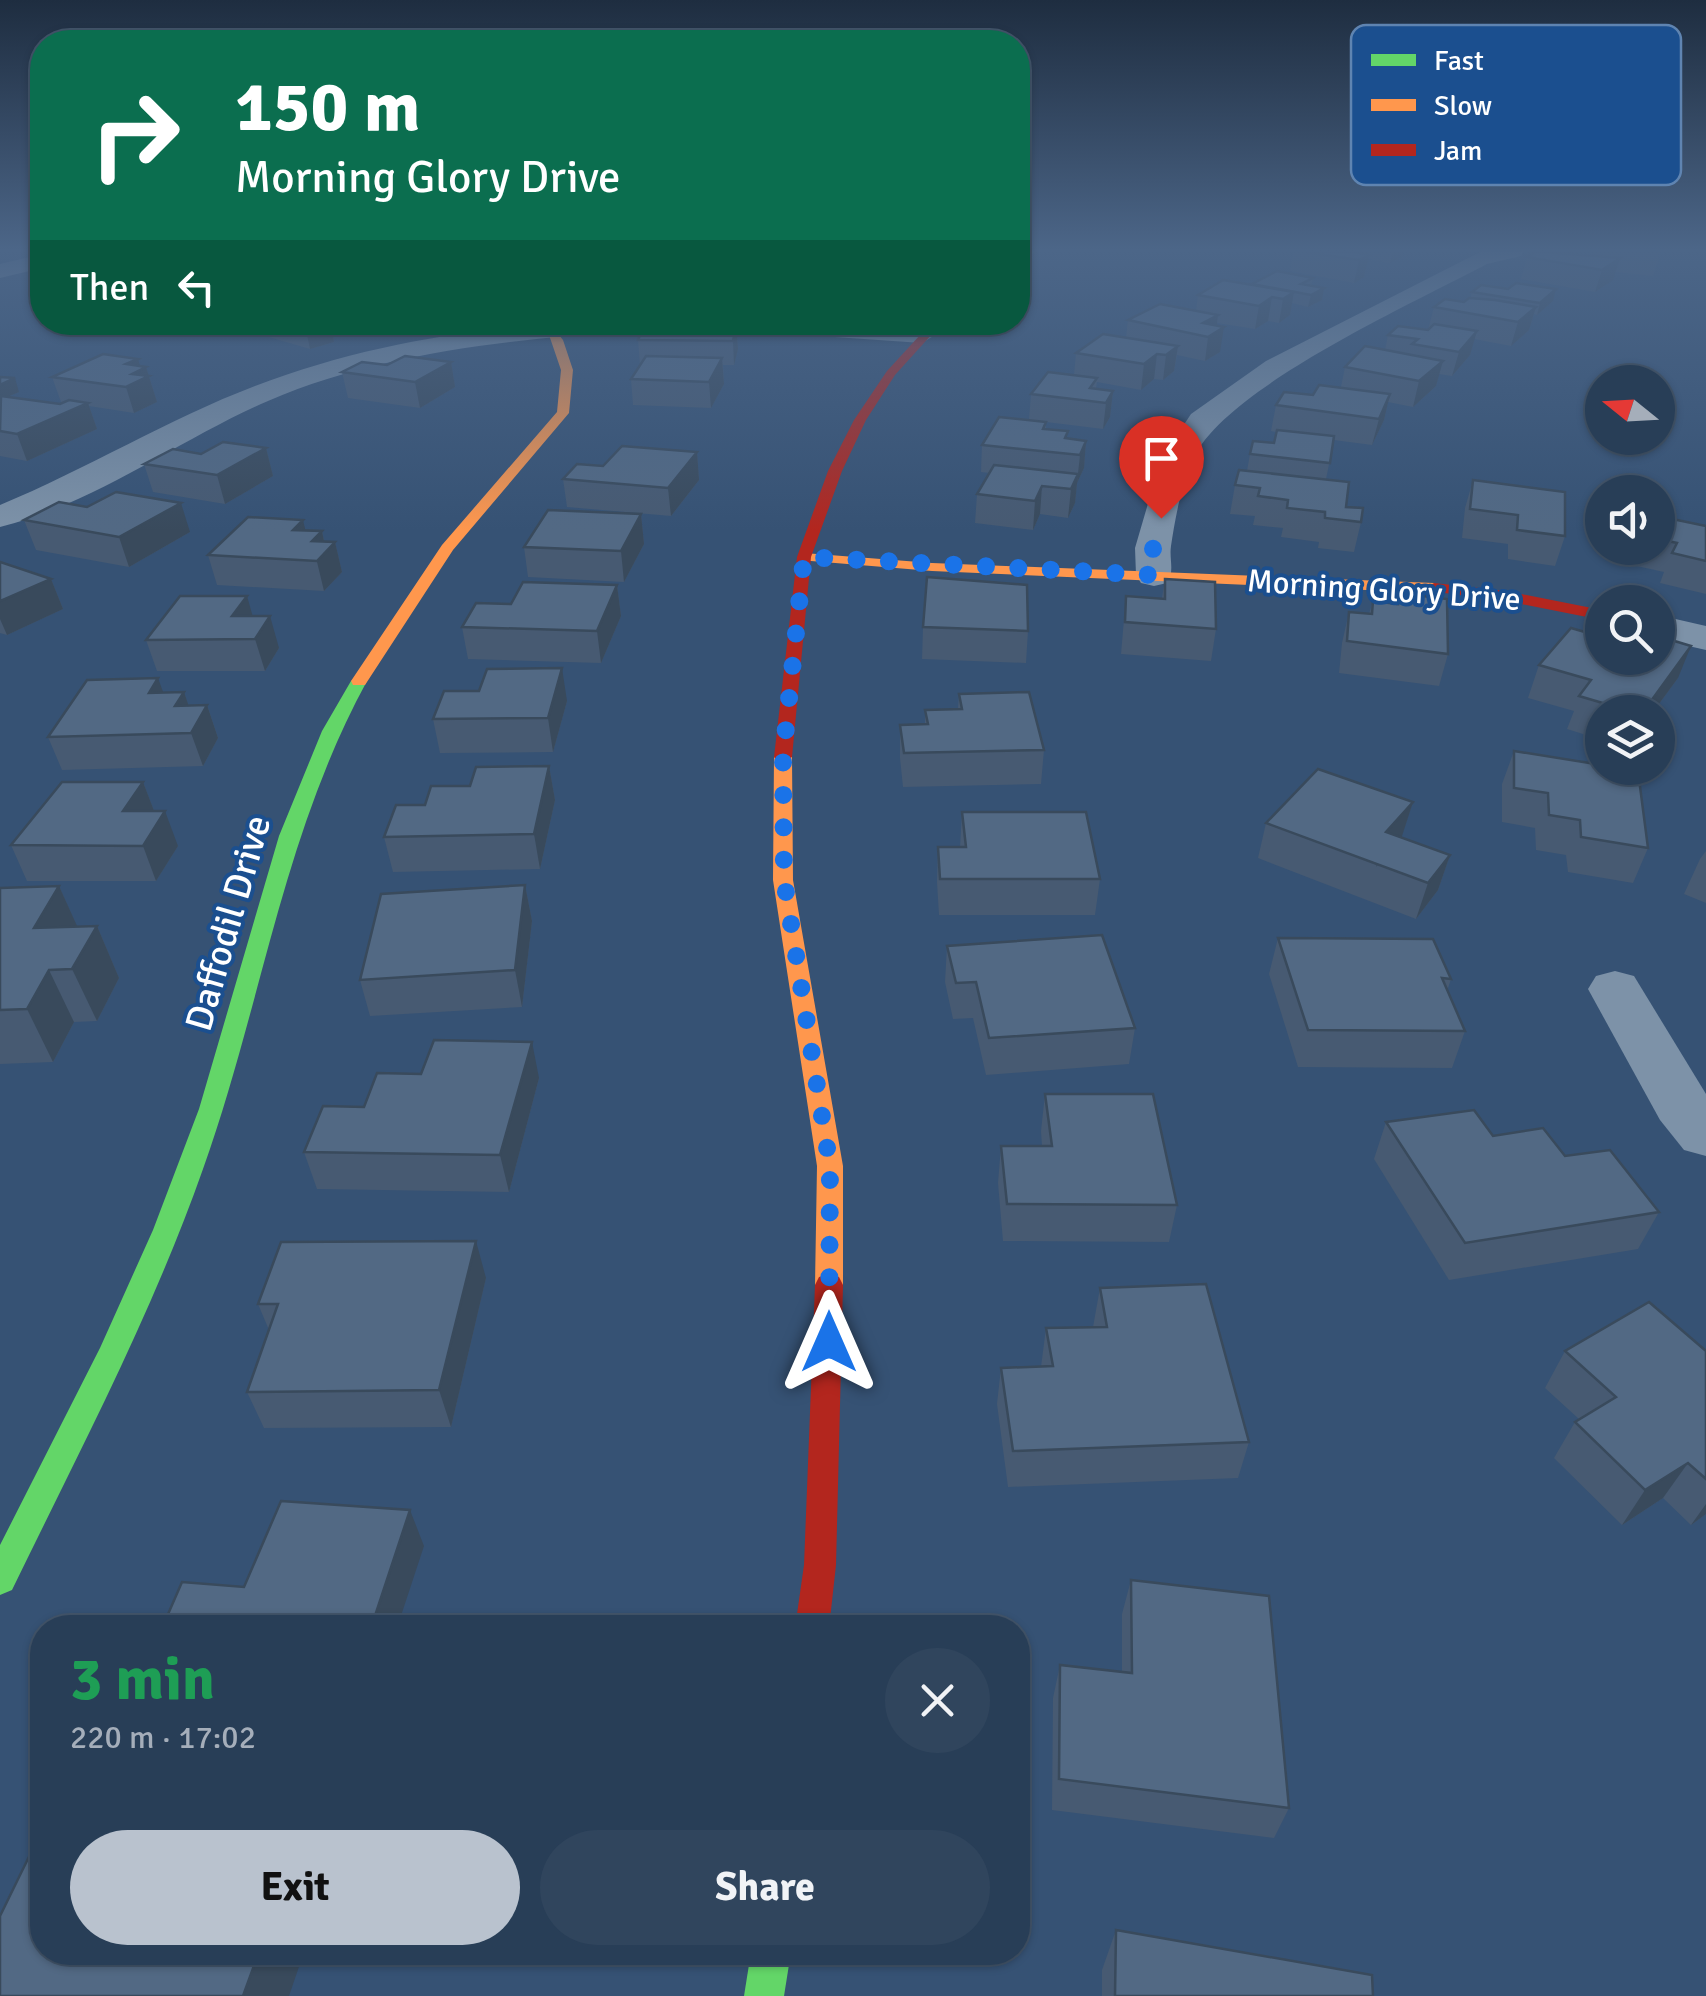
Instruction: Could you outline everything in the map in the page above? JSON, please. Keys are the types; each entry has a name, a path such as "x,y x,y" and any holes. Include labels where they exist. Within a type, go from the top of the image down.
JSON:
{"street":[{"path":"0,517 91,478 216,414 319,374 395,354 457,344"},
{"name":"Daffodil Drive","path":"0,1579 133,1309 211,1112 290,824 333,723 446,548 563,413 573,386 559,344"},
{"path":"814,1615 820,1565 829,1342 830,1166 784,880 783,756 804,557 835,471 860,420 918,344"},
{"path":"1154,575 1153,548 1177,458 1202,420 1276,367 1319,344"},
{"name":"Morning Glory Drive","path":"804,557 1424,587 1506,596 1585,611"},
{"path":"1675,631 1706,638"},
{"path":"1615,989 1681,1105 1706,1134"},
{"path":"764,1996 769,1965"}],"building":[{"path":"1089,344 1178,346 1144,364 1076,353"},
{"path":"1413,344 1466,344 1459,352"},
{"path":"1365,346 1443,361 1419,381 1345,367"},
{"path":"103,354 138,359 126,364 146,367 132,374 149,376 126,387 52,377"},
{"path":"405,356 451,362 415,382 342,372 362,362 387,365"},
{"path":"646,356 722,358 709,382 631,379"},
{"path":"1048,372 1097,378 1090,388 1113,391 1106,403 1031,394"},
{"path":"1319,385 1390,394 1379,419 1276,405 1284,392 1313,395"},
{"path":"1,396 60,404 69,400 88,403 17,434 0,431"},
{"path":"999,417 1046,422 1043,429 1068,431 1065,438 1086,441 1080,455 982,445"},
{"path":"1277,430 1334,436 1330,463 1250,454 1253,441 1274,443"},
{"path":"223,442 266,448 217,475 144,464 173,449 201,454"},
{"path":"622,446 697,452 668,488 563,479 577,464 603,466"},
{"path":"994,465 1078,474 1071,489 1042,486 1035,501 977,494"},
{"path":"1239,470 1349,482 1346,507 1363,508 1361,522 1325,518 1325,512 1287,508 1288,500 1258,496 1260,488 1235,485"},
{"path":"1473,480 1565,492 1565,536 1517,530 1518,515 1470,509"},
{"path":"116,492 181,503 119,537 24,520 59,502 87,507"},
{"path":"548,510 641,514 621,551 524,547"},
{"path":"248,517 303,520 293,530 322,531 312,541 335,542 317,561 208,555"},
{"path":"1675,520 1706,526 1706,561 1675,554"},
{"path":"0,562 51,579 0,601"},
{"path":"927,577 1027,585 1028,631 923,627"},
{"path":"1165,579 1215,582 1216,629 1125,622 1126,596 1165,599"},
{"path":"523,582 617,585 597,631 462,627 476,603 511,604"},
{"path":"1398,593 1447,599 1448,654 1347,641 1349,612 1372,614 1373,601 1398,604"},
{"path":"180,596 247,596 232,616 270,616 255,639 146,640"},
{"path":"1571,628 1585,632 1585,675 1670,675 1655,695 1585,698 1579,696 1591,680 1539,665"},
{"path":"1675,641 1691,646 1675,668"},
{"path":"562,668 548,718 433,719 444,691 479,691 487,669"},
{"path":"158,678 149,693 184,692 175,706 207,705 191,733 48,737 87,680"},
{"path":"1029,692 1044,750 904,753 900,725 928,724 925,710 962,709 959,694"},
{"path":"1514,751 1585,762 1585,785 1640,785 1648,848 1581,837 1580,820 1549,815 1548,793 1514,788"},
{"path":"549,766 534,834 384,837 396,805 425,805 431,786 470,786 476,767"},
{"path":"1318,769 1413,802 1386,832 1450,855 1428,883 1266,823"},
{"path":"62,782 143,782 123,811 165,811 143,846 11,845"},
{"path":"962,812 1086,812 1100,879 940,879 938,847 966,847"},
{"path":"525,885 515,970 360,980 381,894"},
{"path":"59,886 34,928 97,926 72,969 49,970 27,1009 0,1010 0,888"},
{"path":"1102,935 1135,1028 989,1038 976,982 956,983 947,946"},
{"path":"1278,938 1433,939 1451,979 1442,978 1465,1031 1308,1030"},
{"path":"434,1040 532,1042 500,1155 304,1152 323,1106 364,1107 377,1073 421,1074"},
{"path":"1045,1094 1153,1094 1177,1205 1007,1204 1001,1146 1052,1146"},
{"path":"1474,1110 1493,1136 1543,1128 1565,1156 1610,1150 1659,1212 1465,1243 1386,1122"},
{"path":"476,1241 439,1390 247,1392 278,1304 258,1304 281,1242"},
{"path":"1206,1284 1249,1442 1013,1451 1001,1368 1053,1366 1046,1328 1107,1327 1100,1288"},
{"path":"1649,1302 1706,1351 1706,1479 1688,1463 1645,1490 1575,1422 1616,1397 1565,1351"},
{"path":"281,1501 410,1510 375,1615 168,1615 182,1582 244,1587"},
{"path":"1131,1580 1269,1596 1289,1808 1059,1779 1060,1665 1132,1673"},
{"path":"30,1855 30,1965 254,1965 243,1996 0,1996 0,1916"},
{"path":"1116,1930 1372,1975 1373,1996 1115,1996"}],"traffic: fast":[{"path":"0,1579 114,1348 167,1230 211,1109 289,836 331,731 359,681"},
{"path":"764,1996 769,1965"}],"traffic: slow":[{"path":"359,681 447,548 563,413 567,370 558,344"},
{"path":"804,557 932,567 1434,588"},
{"path":"783,757 783,880 830,1166 829,1285"}],"traffic: jam":[{"path":"783,757 804,557 835,471 860,420 891,373 918,344"},
{"path":"1434,588 1506,596 1585,612"},
{"path":"814,1615 820,1565 829,1285"}],"route":[{"path":"829,1342 830,1166 784,880 783,756 804,557 1154,575 1153,548 1161,518"}]}
